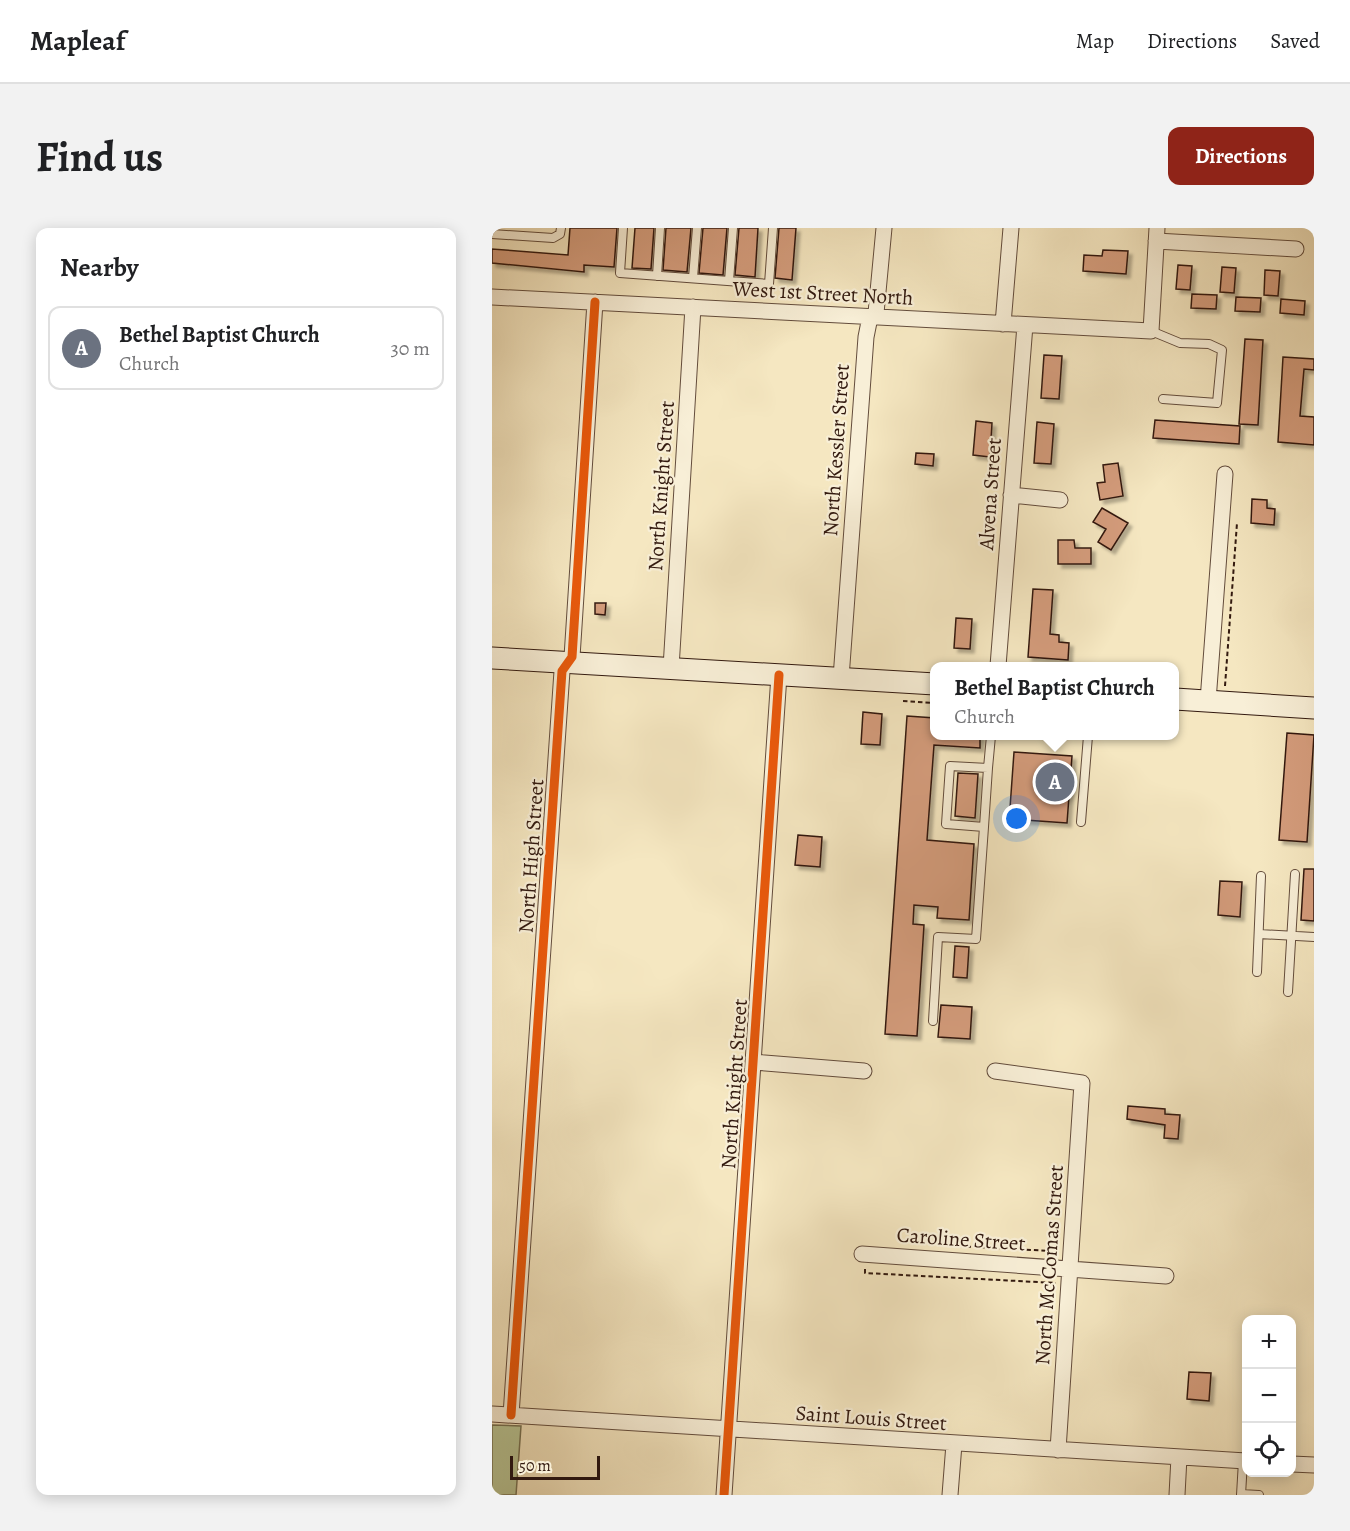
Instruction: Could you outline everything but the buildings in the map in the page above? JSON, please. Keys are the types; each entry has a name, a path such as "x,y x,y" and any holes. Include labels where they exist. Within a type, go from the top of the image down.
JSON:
{"street":[{"name":"North Kessler Street","path":"841,678 866,337 869,322 876,313 884,228"},
{"path":"1004,324 1011,228"},
{"path":"1151,331 1156,234 1296,249"},
{"name":"West 1st Street North","path":"492,297 1151,331"},
{"name":"North High Street","path":"511,1415 560,694 562,671 572,657 595,302"},
{"name":"North Knight Street","path":"671,668 693,307"},
{"name":"Alvena Street","path":"998,662 1025,325"},
{"path":"1216,695 1225,474"},
{"path":"1011,495 1060,500"},
{"path":"492,657 930,684"},
{"name":"North Knight Street","path":"724,1495 779,675"},
{"path":"1179,699 1216,695 1314,708"},
{"path":"754,1062 864,1071"},
{"name":"North Mc Comas Street","path":"995,1071 1082,1083 1058,1450"},
{"name":"Caroline Street","path":"862,1254 1069,1267 1166,1276"},
{"name":"Saint Louis Street","path":"492,1414 1242,1461"},
{"path":"950,1495 954,1444"},
{"path":"1177,1495 1179,1457"},
{"path":"1296,1464 1314,1465"}],"lane":[{"path":"492,234 553,238 560,234 561,228"},
{"path":"623,228 620,273 769,284 773,228"},
{"path":"657,276 660,228"},
{"path":"693,278 697,228"},
{"path":"729,281 733,228"},
{"path":"1151,331 1180,343 1209,344 1222,350 1217,403 1162,399"},
{"path":"933,1021 938,937 976,939 990,740"},
{"path":"1081,822 1088,740"},
{"path":"984,827 946,824 950,766 988,768"},
{"path":"1288,992 1295,874"},
{"path":"1257,972 1261,876"},
{"path":"1259,934 1314,937"},
{"path":"1243,1477 1241,1494 1259,1495"}],"path":[{"path":"1216,695 1237,523"},
{"path":"903,701 930,703"}],"green space":[{"path":"492,1425 521,1426 516,1495 492,1495"}],"cycle path":[{"path":"511,1415 562,671 572,657 595,302"},
{"path":"724,1495 779,675"}],"place":[{"name":"Bethel Baptist Church","path":"1055,782"}]}
